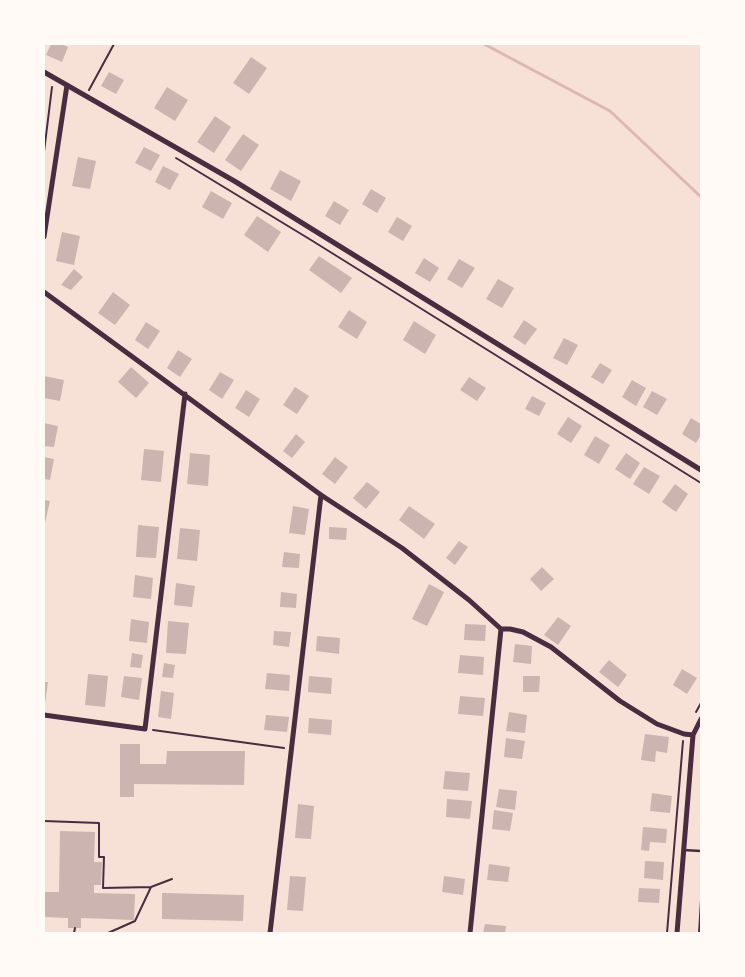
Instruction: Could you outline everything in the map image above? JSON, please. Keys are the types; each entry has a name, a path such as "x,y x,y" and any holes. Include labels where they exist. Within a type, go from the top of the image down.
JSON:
{"street":[{"path":"44,72 236,182 701,470"},
{"path":"44,237 68,85"},
{"path":"44,292 322,495 402,548 469,600 501,629 522,632 551,647 620,701 657,724 684,734 693,735"},
{"path":"44,715 145,729 185,394"},
{"path":"270,933 322,495"},
{"path":"470,933 501,629"},
{"path":"677,933 693,735 701,720"}],"lane":[{"path":"683,850 701,851"}],"path":[{"path":"86,95 114,44"},
{"path":"44,152 52,87"},
{"path":"176,158 701,483"},
{"path":"145,729 291,750"},
{"path":"44,821 99,823 99,857 104,858 103,888 151,887 172,879"},
{"path":"108,933 135,921 151,887"},
{"path":"699,933 701,900"},
{"path":"74,933 75,928"}],"building":[{"path":"51,44 61,44 68,47 62,62 46,55"},
{"path":"251,57 267,68 249,94 233,83"},
{"path":"109,72 124,80 116,94 101,86"},
{"path":"167,87 188,100 175,121 154,108"},
{"path":"215,116 231,127 214,153 197,142"},
{"path":"243,134 259,145 241,171 225,160"},
{"path":"144,147 160,155 151,171 135,163"},
{"path":"78,157 96,161 90,189 72,186"},
{"path":"163,166 179,174 170,190 155,182"},
{"path":"280,170 301,181 291,201 270,189"},
{"path":"371,189 386,198 377,213 362,204"},
{"path":"211,191 232,203 223,219 202,207"},
{"path":"334,201 349,210 340,225 325,216"},
{"path":"257,216 281,232 268,252 244,235"},
{"path":"397,217 412,226 403,241 388,232"},
{"path":"62,232 80,236 74,265 56,261"},
{"path":"319,256 352,278 341,293 309,270"},
{"path":"424,258 439,268 430,282 415,273"},
{"path":"459,259 475,268 462,288 447,279"},
{"path":"74,269 83,277 71,290 61,285"},
{"path":"498,279 514,288 502,308 486,299"},
{"path":"113,292 130,305 115,325 98,313"},
{"path":"349,310 367,322 357,339 338,327"},
{"path":"524,320 537,329 525,345 513,337"},
{"path":"414,321 436,335 425,354 403,340"},
{"path":"146,322 160,331 148,349 135,340"},
{"path":"564,338 578,345 567,365 553,358"},
{"path":"178,350 192,359 180,377 167,368"},
{"path":"600,363 612,370 603,384 591,377"},
{"path":"131,367 149,383 136,398 118,382"},
{"path":"220,372 234,380 222,399 209,390"},
{"path":"44,376 64,380 60,401 44,398"},
{"path":"469,377 486,388 477,401 460,390"},
{"path":"632,380 646,388 636,406 622,397"},
{"path":"295,387 309,396 297,414 283,405"},
{"path":"246,390 260,399 249,417 235,408"},
{"path":"652,391 667,399 657,415 643,407"},
{"path":"532,396 546,403 539,416 525,409"},
{"path":"568,417 582,426 571,443 557,434"},
{"path":"691,418 701,424 701,435 696,443 682,434"},
{"path":"44,423 58,426 54,447 44,446"},
{"path":"296,434 305,442 292,458 283,451"},
{"path":"595,436 610,445 599,464 584,455"},
{"path":"144,449 164,451 161,482 141,480"},
{"path":"190,453 210,455 208,486 187,484"},
{"path":"626,453 640,463 630,479 615,469"},
{"path":"44,457 54,459 50,480 44,479"},
{"path":"335,457 348,467 335,484 322,474"},
{"path":"644,467 660,476 649,494 633,484"},
{"path":"367,482 380,492 366,509 353,498"},
{"path":"675,484 688,494 676,512 662,502"},
{"path":"44,500 50,501 45,523 44,523"},
{"path":"293,506 309,509 305,535 289,533"},
{"path":"409,506 435,524 424,539 399,520"},
{"path":"138,525 159,527 156,558 136,557"},
{"path":"329,527 347,528 346,540 329,539"},
{"path":"180,528 200,530 197,561 177,559"},
{"path":"459,541 468,547 455,565 446,558"},
{"path":"284,552 300,554 299,568 282,567"},
{"path":"542,567 554,579 541,591 530,579"},
{"path":"135,575 153,578 151,599 133,597"},
{"path":"176,583 195,586 192,607 174,605"},
{"path":"429,584 444,592 427,626 412,619"},
{"path":"281,592 297,594 296,608 280,607"},
{"path":"558,617 571,626 558,645 544,635"},
{"path":"131,619 149,622 147,643 129,641"},
{"path":"168,621 189,623 186,654 166,653"},
{"path":"465,624 486,625 485,641 464,640"},
{"path":"274,631 291,632 289,647 273,645"},
{"path":"317,636 340,638 339,654 316,651"},
{"path":"515,644 532,646 531,664 513,662"},
{"path":"132,653 143,655 141,668 130,667"},
{"path":"460,655 484,657 483,675 458,673"},
{"path":"609,660 627,675 618,687 599,672"},
{"path":"164,663 175,665 173,678 162,677"},
{"path":"682,669 697,678 687,694 673,685"},
{"path":"267,673 290,675 289,691 265,689"},
{"path":"88,674 108,676 105,707 85,705"},
{"path":"124,676 142,678 139,700 121,697"},
{"path":"309,676 332,678 331,694 308,692"},
{"path":"523,676 540,676 539,692 523,692"},
{"path":"44,682 48,682 45,704 44,704"},
{"path":"161,691 174,693 171,719 158,717"},
{"path":"460,696 485,698 483,716 458,714"},
{"path":"509,712 527,715 525,733 506,731"},
{"path":"266,715 289,717 287,732 264,730"},
{"path":"309,718 332,720 331,735 308,733"},
{"path":"645,734 669,737 667,753 656,751 655,762 641,760"},
{"path":"506,738 525,741 522,759 504,757"},
{"path":"120,744 140,744 140,764 166,764 167,751 245,751 244,785 134,784 134,797 120,797"},
{"path":"445,771 470,773 468,791 443,789"},
{"path":"499,789 517,791 515,810 496,807"},
{"path":"652,793 672,796 670,813 650,811"},
{"path":"447,799 472,801 470,819 446,817"},
{"path":"298,804 314,806 311,839 295,838"},
{"path":"494,810 513,813 510,831 492,829"},
{"path":"643,827 667,829 666,843 650,842 649,851 641,850"},
{"path":"60,831 95,832 94,862 102,862 101,885 94,885 94,893 135,894 134,920 81,918 81,928 68,928 68,918 44,917 44,892 59,892"},
{"path":"645,861 664,862 663,880 644,878"},
{"path":"489,864 510,867 508,882 487,880"},
{"path":"290,876 306,877 303,911 287,910"},
{"path":"444,876 465,879 463,895 442,892"},
{"path":"639,888 660,889 659,903 638,902"},
{"path":"162,893 244,895 243,921 162,919"},
{"path":"485,924 506,926 505,933 483,933"}],"waterway":[{"path":"484,44 610,111 701,197"}]}
